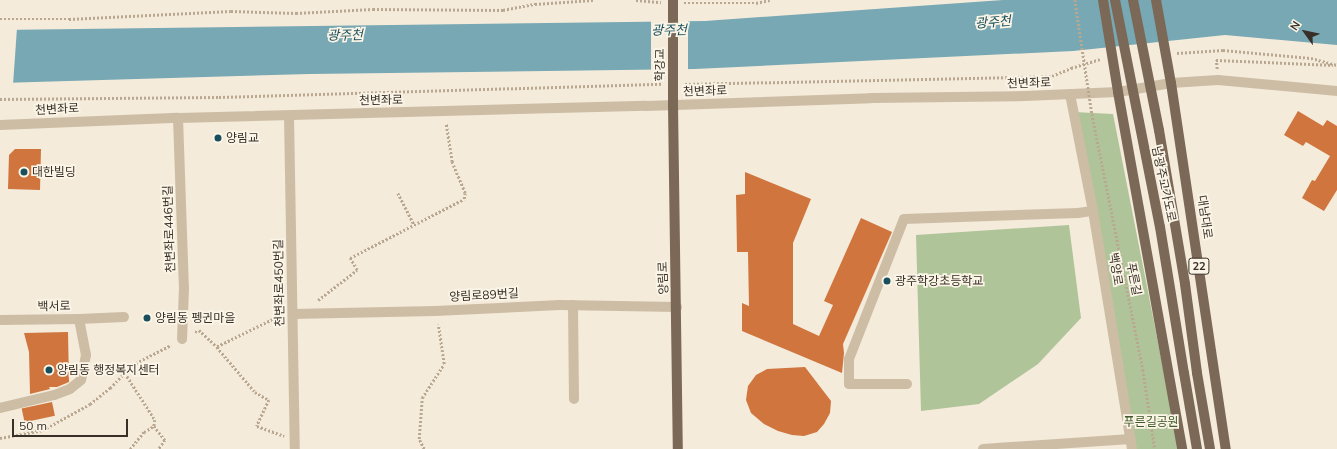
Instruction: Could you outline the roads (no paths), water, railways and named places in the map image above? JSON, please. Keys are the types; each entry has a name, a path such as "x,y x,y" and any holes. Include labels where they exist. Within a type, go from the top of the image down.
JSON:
{"main road":[{"path":"1104,0 1118,92 1182,449"},
{"name":"남광주고가도로","path":"1115,0 1160,227 1197,449"},
{"name":"남광주고가도로","path":"1132,0 1159,130 1185,284 1197,373 1210,449"},
{"name":"22","path":"1156,0 1171,83"},
{"name":"학강교","path":"673,2 673,105"},
{"name":"대남대로","path":"1171,83 1226,449"},
{"name":"양림로","path":"673,105 678,449"}],"street":[{"name":"천변좌로","path":"0,125 178,118 445,112 871,98 1025,96 1118,92 1171,83 1218,80 1337,91"},
{"name":"백양로","path":"1070,94 1093,211 1131,444"},
{"name":"천변좌로450번길","path":"289,116 295,449"},
{"name":"천변좌로446번길","path":"178,118 184,288 182,339"},
{"path":"907,384 849,384 849,359 904,219 1078,213 1093,211"},
{"path":"573,305 574,400"},
{"name":"양림로89번길","path":"292,314 436,311 573,305 677,307"},
{"path":"79,319 124,317"},
{"name":"백서로","path":"0,320 79,319 86,355 81,380 70,389 54,395 0,408"},
{"path":"983,449 1131,444"}],"water":[{"name":"광주천","path":"1003,0 1337,0 1337,45 1225,35 1073,51 695,69 309,74 0,83 0,30 705,21"}],"place":[{"name":"양림교","path":"218,138"},
{"name":"대한빌딩","path":"24,172"},
{"name":"광주학강초등학교","path":"887,281"},
{"name":"양림동 펭귄마을","path":"147,318"},
{"name":"양림동 행정복지센터","path":"49,370"}],"park label":[{"name":"푸른길공원","path":"1151,422"}]}
